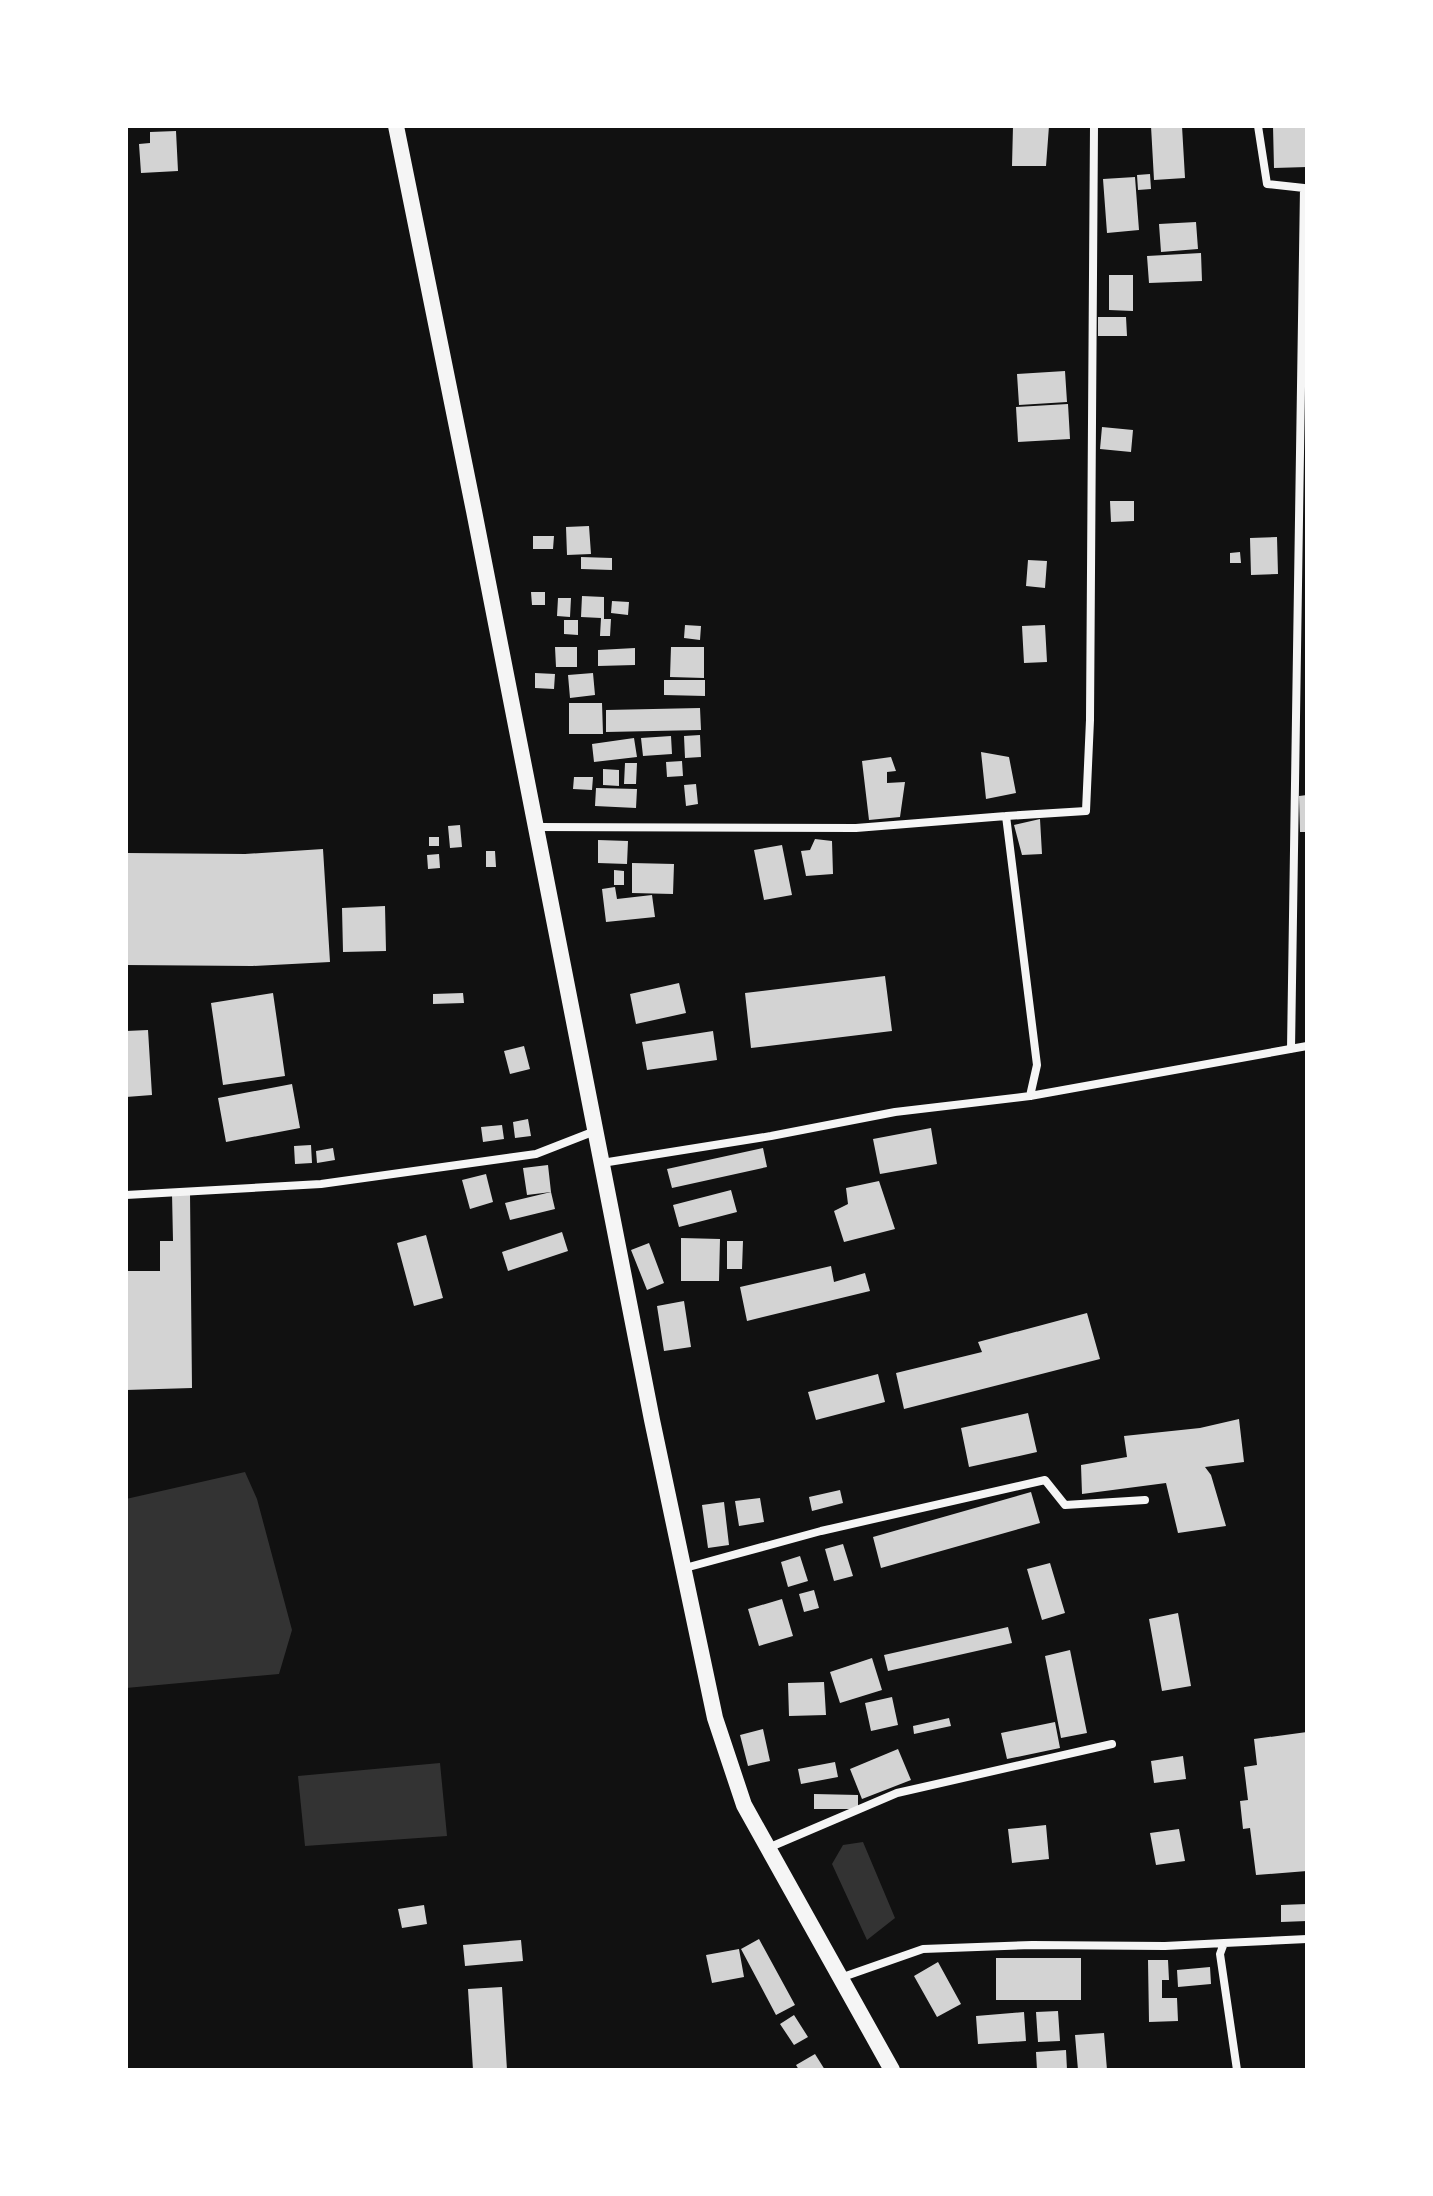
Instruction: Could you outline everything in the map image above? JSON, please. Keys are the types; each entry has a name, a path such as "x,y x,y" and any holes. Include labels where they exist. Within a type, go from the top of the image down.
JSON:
{"main road":[{"path":"396,126 652,1420 715,1718 744,1805 792,1895 843,1977 892,2070"}],"street":[{"path":"536,827 856,828 1086,811 1090,720 1094,126"},
{"path":"1258,126 1267,184 1304,188 1291,1049"},
{"path":"1006,816 1037,1065 1030,1096"},
{"path":"601,1163 771,1136 895,1112 1030,1096 1307,1046"},
{"path":"126,1195 321,1184 536,1154 595,1131"},
{"path":"685,1568 821,1531 1045,1480 1065,1505 1145,1500"},
{"path":"768,1848 897,1793 1112,1744"},
{"path":"843,1977 923,1949 1032,1945 1165,1946 1307,1939"},
{"path":"1224,1943 1220,1954 1237,2070"}],"shaded area":[{"path":"245,1472 257,1499 292,1630 279,1674 126,1688 126,1499"},
{"path":"440,1763 447,1836 305,1846 298,1776"},
{"path":"863,1842 895,1918 867,1940 832,1864 843,1845"}],"building":[{"path":"1013,126 1049,126 1046,166 1012,166"},
{"path":"1151,126 1182,126 1185,178 1154,180"},
{"path":"1273,126 1307,126 1307,167 1274,168"},
{"path":"176,131 178,171 141,173 139,144 150,143 150,132"},
{"path":"1150,174 1151,189 1138,190 1137,175"},
{"path":"1135,177 1139,230 1107,233 1103,179"},
{"path":"1196,222 1198,249 1161,252 1159,224"},
{"path":"1201,253 1202,281 1149,283 1147,256"},
{"path":"1109,275 1133,275 1133,311 1109,310"},
{"path":"1098,317 1126,317 1127,336 1098,336"},
{"path":"1065,371 1067,402 1019,405 1017,374"},
{"path":"1068,404 1070,439 1018,442 1016,407"},
{"path":"1102,427 1133,430 1131,452 1100,449"},
{"path":"1110,501 1134,501 1134,521 1111,522"},
{"path":"589,526 591,554 567,555 566,527"},
{"path":"533,536 554,536 553,549 533,549"},
{"path":"1277,537 1278,574 1251,575 1250,538"},
{"path":"1240,552 1241,563 1230,563 1230,553"},
{"path":"581,557 612,558 612,570 581,569"},
{"path":"1028,560 1047,561 1045,588 1026,586"},
{"path":"531,592 545,592 545,605 532,605"},
{"path":"582,596 604,597 604,619 611,619 610,636 600,636 601,618 581,617"},
{"path":"558,598 571,598 570,617 557,616"},
{"path":"612,601 629,602 628,615 611,613"},
{"path":"564,620 578,620 578,635 564,634"},
{"path":"685,625 701,626 700,640 684,638"},
{"path":"1045,625 1047,662 1024,663 1022,626"},
{"path":"555,647 577,647 577,667 556,667"},
{"path":"671,647 704,647 704,678 670,677"},
{"path":"635,648 635,665 598,666 598,650"},
{"path":"535,673 555,674 554,689 535,688"},
{"path":"593,673 595,695 570,698 568,675"},
{"path":"664,680 705,680 705,696 664,695"},
{"path":"569,703 602,703 603,734 569,734"},
{"path":"700,708 701,730 606,732 606,710"},
{"path":"700,735 701,757 685,758 684,736"},
{"path":"671,736 672,754 643,756 641,738"},
{"path":"634,738 637,757 594,762 592,744"},
{"path":"981,752 1009,757 1016,793 986,799"},
{"path":"891,757 896,771 887,772 887,783 905,782 900,817 869,820 862,761"},
{"path":"682,761 683,776 667,777 666,762"},
{"path":"625,763 637,763 636,784 624,784"},
{"path":"603,769 619,770 619,786 603,785"},
{"path":"574,777 593,777 592,790 573,789"},
{"path":"696,784 698,804 686,806 684,785"},
{"path":"596,788 637,789 636,808 595,806"},
{"path":"1307,795 1307,832 1300,832 1299,796"},
{"path":"1040,819 1042,854 1022,855 1014,825"},
{"path":"460,825 462,847 450,848 448,826"},
{"path":"429,837 439,837 439,846 429,846"},
{"path":"815,839 832,841 833,874 806,876 801,851 810,850"},
{"path":"598,840 628,841 627,864 598,863"},
{"path":"782,845 792,895 764,900 754,850"},
{"path":"323,849 330,962 252,966 126,965 126,853 245,854"},
{"path":"486,851 495,851 496,867 486,867"},
{"path":"439,854 440,868 428,869 427,855"},
{"path":"632,863 674,864 673,894 632,893"},
{"path":"614,870 624,871 624,885 614,885"},
{"path":"615,887 617,899 652,895 655,917 606,922 602,889"},
{"path":"385,906 386,951 343,952 342,908"},
{"path":"885,976 892,1031 751,1048 745,993"},
{"path":"679,983 686,1013 636,1024 630,994"},
{"path":"273,993 285,1076 223,1085 211,1003"},
{"path":"463,993 464,1003 433,1004 433,994"},
{"path":"148,1030 152,1095 126,1097 126,1031"},
{"path":"713,1031 717,1060 647,1070 642,1042"},
{"path":"524,1046 530,1069 510,1074 504,1051"},
{"path":"292,1084 300,1128 226,1142 218,1098"},
{"path":"528,1119 531,1136 515,1138 513,1122"},
{"path":"502,1125 504,1139 483,1142 481,1127"},
{"path":"931,1128 937,1164 880,1174 873,1139"},
{"path":"311,1145 312,1163 295,1164 294,1146"},
{"path":"333,1148 335,1160 317,1163 316,1151"},
{"path":"763,1148 767,1167 672,1188 667,1169"},
{"path":"548,1165 551,1192 527,1195 523,1168"},
{"path":"486,1174 493,1202 470,1209 462,1180"},
{"path":"879,1181 895,1229 844,1242 834,1211 848,1204 846,1188"},
{"path":"731,1190 737,1212 679,1227 673,1205"},
{"path":"551,1192 555,1209 510,1220 505,1203"},
{"path":"172,1193 190,1193 192,1388 126,1390 126,1271 160,1271 160,1241 173,1241"},
{"path":"562,1232 568,1251 508,1271 502,1252"},
{"path":"426,1235 443,1298 414,1306 397,1243"},
{"path":"681,1238 720,1239 719,1281 681,1281"},
{"path":"727,1241 743,1241 742,1269 727,1269"},
{"path":"649,1243 664,1283 647,1290 631,1250"},
{"path":"831,1266 834,1282 865,1273 870,1291 747,1321 740,1287"},
{"path":"684,1301 691,1347 664,1351 657,1306"},
{"path":"1087,1313 1100,1359 904,1409 896,1373 982,1352 978,1342"},
{"path":"878,1374 885,1402 816,1420 808,1392"},
{"path":"1028,1413 1037,1452 969,1467 961,1428"},
{"path":"1239,1419 1244,1462 1205,1467 1211,1475 1226,1526 1178,1533 1166,1483 1082,1494 1081,1465 1127,1457 1124,1436 1200,1428"},
{"path":"840,1490 843,1503 812,1511 809,1497"},
{"path":"1031,1492 1040,1523 881,1568 873,1537"},
{"path":"760,1498 764,1522 739,1526 735,1501"},
{"path":"724,1502 729,1545 708,1548 702,1505"},
{"path":"843,1544 853,1576 834,1581 825,1549"},
{"path":"800,1556 808,1581 788,1587 781,1562"},
{"path":"1050,1563 1065,1613 1042,1620 1027,1569"},
{"path":"814,1590 819,1608 804,1612 799,1594"},
{"path":"782,1599 793,1636 759,1646 748,1609"},
{"path":"1178,1613 1191,1686 1162,1691 1149,1619"},
{"path":"1008,1627 1012,1643 888,1671 884,1655"},
{"path":"1070,1650 1087,1733 1061,1738 1045,1656"},
{"path":"872,1658 882,1690 840,1703 830,1672"},
{"path":"824,1682 826,1715 789,1716 788,1683"},
{"path":"892,1697 898,1725 871,1731 865,1703"},
{"path":"949,1718 951,1726 914,1734 913,1726"},
{"path":"1055,1722 1060,1748 1007,1759 1001,1733"},
{"path":"763,1729 770,1761 748,1766 740,1735"},
{"path":"1307,1732 1307,1871 1256,1875 1250,1828 1243,1829 1240,1801 1248,1800 1244,1767 1257,1765 1254,1739"},
{"path":"898,1749 911,1780 862,1799 850,1769"},
{"path":"1183,1756 1186,1779 1154,1783 1151,1761"},
{"path":"835,1762 838,1777 801,1784 798,1769"},
{"path":"814,1794 858,1795 858,1809 814,1809"},
{"path":"1046,1825 1049,1859 1012,1863 1008,1829"},
{"path":"1179,1829 1185,1861 1156,1865 1150,1833"},
{"path":"1307,1904 1307,1921 1281,1922 1281,1905"},
{"path":"424,1905 427,1924 402,1928 398,1909"},
{"path":"759,1939 795,2005 776,2015 741,1949"},
{"path":"521,1940 523,1961 465,1966 463,1945"},
{"path":"739,1949 744,1977 712,1983 706,1955"},
{"path":"996,1958 1081,1958 1081,2000 996,2000"},
{"path":"1148,1960 1168,1960 1169,1980 1162,1980 1162,1998 1177,1998 1178,2021 1149,2022"},
{"path":"938,1962 961,2004 937,2017 914,1976"},
{"path":"1210,1967 1211,1984 1178,1987 1177,1970"},
{"path":"502,1987 507,2070 473,2070 468,1989"},
{"path":"1058,2011 1060,2041 1038,2042 1036,2012"},
{"path":"1024,2012 1026,2041 978,2044 976,2016"},
{"path":"794,2015 808,2037 794,2045 780,2024"},
{"path":"1104,2033 1107,2070 1078,2070 1075,2035"},
{"path":"1066,2050 1067,2070 1037,2070 1036,2052"},
{"path":"815,2054 825,2070 799,2070 796,2065"}]}
